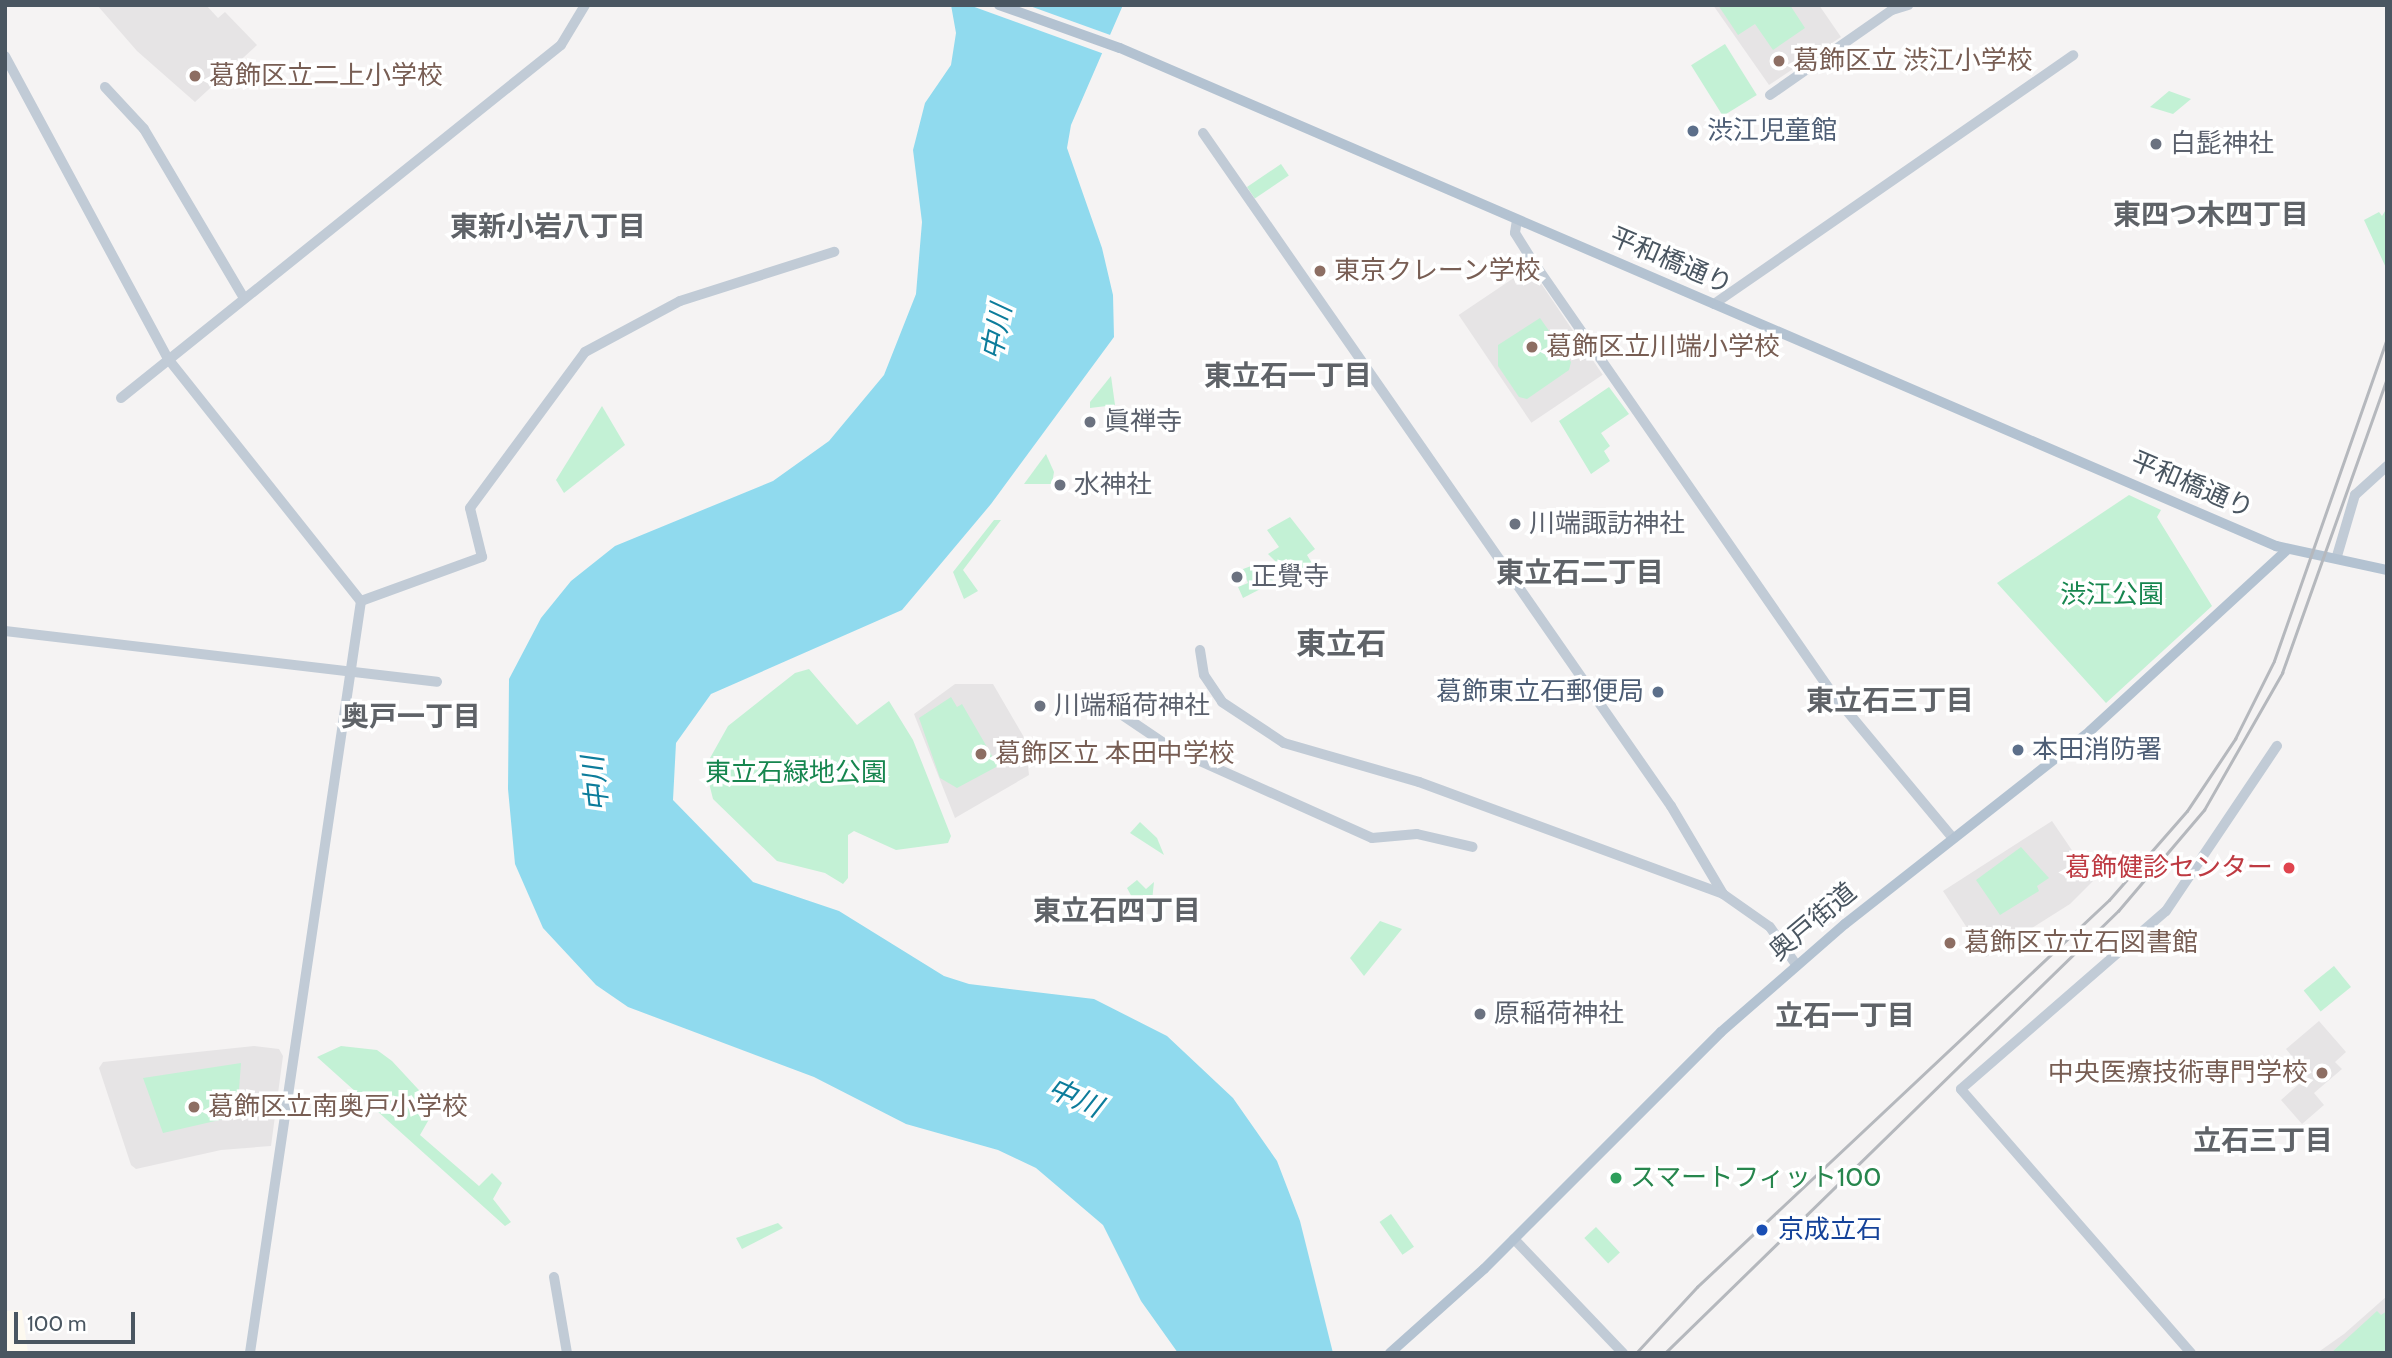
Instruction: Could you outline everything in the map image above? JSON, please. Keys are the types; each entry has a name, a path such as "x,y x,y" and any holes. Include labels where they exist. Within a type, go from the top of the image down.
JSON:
{"main road":[{"name":"平和橋通り","path":"999,5 1110,45 2287,550 2387,570"},
{"name":"奥戸街道","path":"1390,1353 1514,1239 1719,1033 1953,838 2090,731 2287,550"},
{"name":"平和橋通り","path":"2325,557 2337,556 2368,566"}],"street":[{"path":"121,398 561,45 585,5"},
{"path":"1770,95 1892,10 1908,5"},
{"path":"1714,304 2073,55"},
{"path":"5,56 169,360 361,601 250,1353"},
{"path":"105,87 144,129 244,298"},
{"path":"1203,133 1671,806 1724,894"},
{"path":"1517,220 1515,233 1532,260 1832,693 1953,838"},
{"path":"361,601 482,557 470,508 585,352 680,301 834,252"},
{"path":"2337,556 2355,495 2387,466"},
{"path":"5,631 437,682"},
{"path":"1200,650 1204,676 1222,702 1284,743 1419,782 1724,894 1770,927 1797,966"},
{"path":"1107,704 1161,743 1372,838 1414,834 1473,847"},
{"path":"2191,1353 1961,1090 2165,911 2277,746"},
{"path":"1514,1239 1623,1353"},
{"path":"554,1277 567,1353"}],"shaded area":[{"name":"葛飾区立二上小学校","path":"97,5 206,5 218,18 225,12 257,45 195,102 137,51"},
{"name":"葛飾区立 渋江小学校","path":"1713,5 1819,5 1841,37 1769,85"},
{"name":"葛飾区立川端小学校","path":"1530,267 1603,375 1531,423 1459,315"},
{"name":"葛飾区立 本田中学校","path":"955,684 993,684 1025,739 1036,745 1027,757 1029,775 955,818 914,714"},
{"path":"2052,821 2093,881 2070,904 1986,957 1943,891"},
{"name":"中央医療技術専門学校","path":"2319,1021 2346,1052 2335,1062 2342,1069 2314,1093 2324,1105 2302,1124 2281,1100 2308,1076 2286,1049"},
{"name":"葛飾区立南奥戸小学校","path":"254,1046 279,1049 283,1056 271,1146 221,1150 136,1169 131,1165 99,1068 103,1062"},
{"path":"2387,1296 2387,1353 2317,1353 2344,1334"},
{"path":"22,1310 28,1353 5,1353 5,1311"}],"green space":[{"path":"1718,5 1790,5 1805,28 1773,50 1755,24 1738,35"},
{"path":"1725,44 1757,95 1723,116 1691,65"},
{"path":"2169,91 2191,99 2173,114 2150,107"},
{"path":"1281,164 1289,176 1255,199 1247,187"},
{"path":"2387,208 2387,270 2364,220 2379,212 2382,216"},
{"path":"1540,318 1571,362 1569,370 1527,399 1519,397 1498,366 1498,345"},
{"path":"1111,376 1115,405 1090,408 1090,402"},
{"path":"1609,387 1629,414 1601,433 1610,446 1604,451 1610,461 1591,474 1559,421"},
{"path":"602,406 625,445 564,493 556,480"},
{"path":"1046,454 1054,472 1052,484 1024,484"},
{"name":"渋江公園","path":"2129,495 2161,510 2157,517 2212,606 2106,703 1997,583"},
{"path":"1290,517 1315,549 1307,555 1313,565 1291,577 1268,554 1279,547 1267,530"},
{"path":"994,520 1001,520 963,570 978,591 964,599 953,572"},
{"path":"1262,562 1274,582 1243,598 1238,587 1248,583 1243,569"},
{"name":"東立石緑地公園","path":"809,669 857,725 889,701 913,740 951,836 948,843 896,850 854,831 848,835 848,878 843,884 825,873 777,861 713,799 705,767 728,726 795,673"},
{"path":"951,697 957,707 962,704 998,766 957,788 940,778 919,718"},
{"path":"1140,822 1157,838 1164,855 1130,833"},
{"path":"2021,847 2049,878 2037,886 2039,891 2000,915 1976,880"},
{"path":"1137,880 1146,889 1154,882 1152,901 1140,912 1127,888"},
{"path":"1380,921 1402,929 1364,976 1350,958"},
{"path":"2334,966 2351,987 2321,1012 2304,991"},
{"path":"341,1046 377,1050 392,1061 430,1102 432,1114 420,1135 479,1186 492,1173 502,1183 493,1199 511,1222 505,1226 317,1057"},
{"path":"241,1063 237,1116 163,1133 143,1078"},
{"path":"1391,1214 1414,1247 1402,1255 1380,1222"},
{"path":"778,1223 783,1228 742,1249 736,1238"},
{"path":"1596,1227 1620,1253 1608,1264 1584,1238"},
{"path":"2377,1311 2381,1315 2387,1311 2387,1353 2331,1353"}],"water":[{"name":"中川","path":"951,5 1123,5 1071,125 1067,148 1102,248 1113,295 1114,337 991,504 902,610 711,694 676,743 673,800 753,882 839,911 944,976 969,984 1094,999 1167,1036 1233,1098 1277,1161 1300,1221 1333,1353 1178,1353 1141,1301 1103,1225 1036,1168 998,1150 906,1124 814,1077 628,1007 596,985 543,928 515,864 508,789 509,679 541,618 571,581 615,546 773,481 829,441 884,375 916,294 922,222 913,150 925,103 951,65 956,33"}],"pier":[{"path":"969,5 1027,5 1113,36 1107,55"}],"railway":[{"path":"1636,1353 1697,1287 2109,900 2187,811 2235,739 2274,661 2387,339"},
{"path":"1665,1353 2118,911 2204,810 2282,673 2387,378"}],"place":[{"name":"葛飾区立 渋江小学校","path":"1779,61"},
{"name":"葛飾区立二上小学校","path":"195,76"},
{"name":"渋江児童館","path":"1693,131"},
{"name":"白髭神社","path":"2156,144"},
{"name":"東京クレーン学校","path":"1320,271"},
{"name":"葛飾区立川端小学校","path":"1532,347"},
{"name":"眞禅寺","path":"1090,422"},
{"name":"水神社","path":"1060,485"},
{"name":"川端諏訪神社","path":"1515,524"},
{"name":"正覺寺","path":"1237,577"},
{"name":"葛飾東立石郵便局","path":"1658,692"},
{"name":"川端稲荷神社","path":"1040,706"},
{"name":"本田消防署","path":"2018,750"},
{"name":"葛飾区立 本田中学校","path":"981,754"},
{"name":"葛飾健診センター","path":"2289,868"},
{"name":"葛飾区立立石図書館","path":"1950,943"},
{"name":"原稲荷神社","path":"1480,1014"},
{"name":"中央医療技術専門学校","path":"2322,1073"},
{"name":"葛飾区立南奥戸小学校","path":"194,1107"},
{"name":"スマートフィット100","path":"1616,1178"},
{"name":"京成立石","path":"1762,1230"}],"district":[{"name":"東四つ木四丁目","path":"2211,214"},
{"name":"東新小岩八丁目","path":"548,226"},
{"name":"東立石一丁目","path":"1288,375"},
{"name":"東立石二丁目","path":"1580,572"},
{"name":"東立石","path":"1341,644"},
{"name":"東立石三丁目","path":"1890,700"},
{"name":"奥戸一丁目","path":"411,716"},
{"name":"東立石四丁目","path":"1117,910"},
{"name":"立石一丁目","path":"1845,1015"},
{"name":"立石三丁目","path":"2263,1140"}]}
